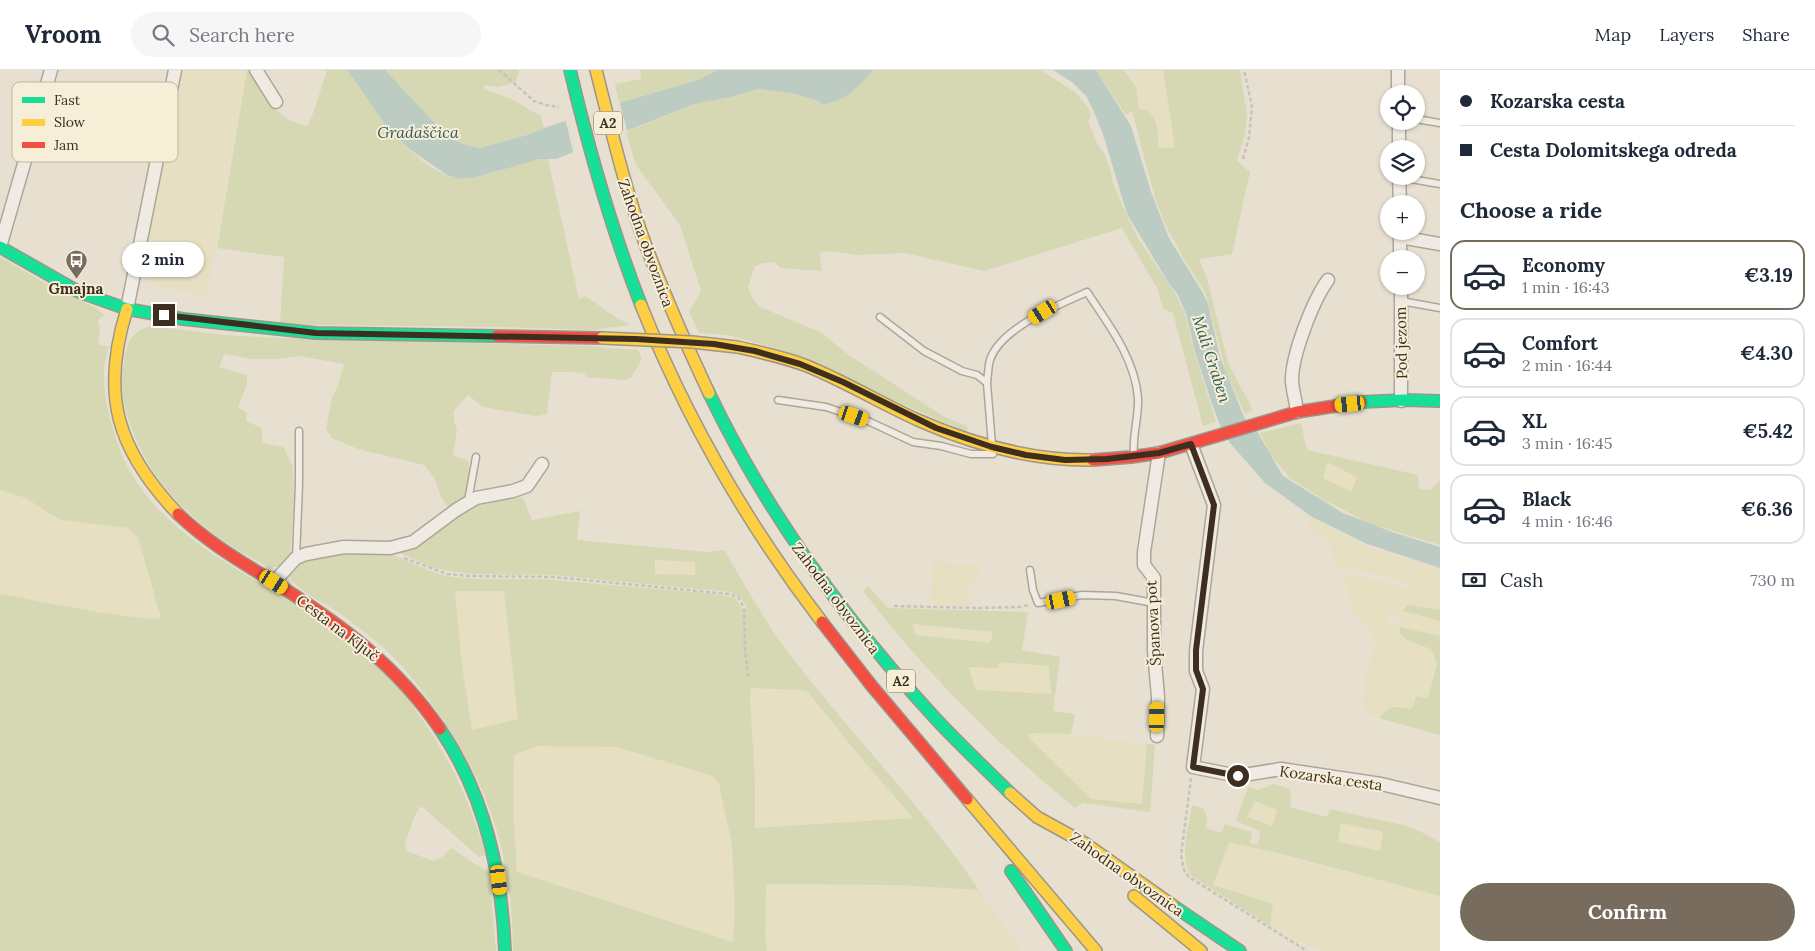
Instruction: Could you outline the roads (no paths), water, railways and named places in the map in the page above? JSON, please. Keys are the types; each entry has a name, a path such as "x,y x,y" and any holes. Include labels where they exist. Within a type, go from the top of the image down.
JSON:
{"main road":[{"name":"Zahodna obvoznica","path":"570,70 598,178 622,253 662,353 685,403 736,496 773,555 825,627 869,683 1096,951"},
{"name":"Zahodna obvoznica","path":"596,73 621,170 656,274 682,338 730,436 784,526 845,613 890,668 962,746 1039,818 1095,850 1162,899 1240,951"},
{"path":"0,247 79,292 127,309 183,319 316,333 602,338 677,341 737,347 800,364 843,382 936,428 1004,450 1065,460 1134,457 1159,453 1297,412 1340,405 1401,400 1440,401"},
{"name":"Cesta na Ključ","path":"127,309 116,349 114,397 121,426 134,458 168,506 195,530 226,553 329,618 364,644 402,681 439,728 468,782 488,829 499,880 505,951"},
{"path":"977,811 1014,876 1066,951"},
{"path":"1039,818 1097,866"},
{"path":"1126,890 1201,951"}],"street":[{"path":"256,70 276,102"},
{"path":"1398,70 1398,85"},
{"path":"0,247 24,162"},
{"path":"127,309 157,162"},
{"path":"1424,240 1440,244"},
{"path":"1297,412 1292,380 1295,357 1312,309 1328,280"},
{"name":"Pod jezom","path":"1401,295 1401,400"},
{"name":"Kozarska cesta","path":"1191,444 1214,505 1196,650 1196,670 1203,689 1193,767 1238,776 1281,769 1381,784 1440,798"},
{"name":"Španova pot","path":"1157,736 1158,698 1154,651 1154,578 1144,565 1144,552 1159,453"},
{"path":"274,582 296,558 306,554 344,547 386,548 413,542 476,498 527,486 542,464"}],"lane":[{"path":"1425,120 1440,123"},
{"path":"1425,181 1440,184"},
{"path":"992,447 987,383 990,359 1004,339 1043,312 1087,292 1132,366 1138,398 1133,442 1134,457"},
{"path":"1401,301 1440,308"},
{"path":"880,317 924,351 962,371 977,375 987,383"},
{"path":"778,400 826,407 868,421 913,442 941,446 971,454 992,454 1004,450"},
{"path":"296,558 299,431"},
{"path":"468,502 476,456"},
{"path":"1030,570 1032,590 1038,603 1082,596 1116,596 1154,603"}],"water":[{"name":"Gradaščica","path":"347,70 385,70 446,135 462,144 480,148 527,135 619,103 698,80 718,70 873,70 852,92 841,99 824,105 816,100 791,93 758,89 731,97 694,104 556,159 539,159 477,177 460,179 447,175 408,148 385,124"},
{"name":"Mali Graben","path":"1053,70 1096,70 1131,126 1151,192 1169,238 1208,304 1220,357 1244,417 1258,433 1283,476 1343,513 1392,532 1440,547 1440,568 1367,544 1312,517 1265,483 1230,443 1213,407 1195,352 1186,314 1178,295 1168,282 1127,214 1103,134 1093,110 1086,96 1073,83"}],"place":[{"name":"Gmajna","path":"76,279"}]}
